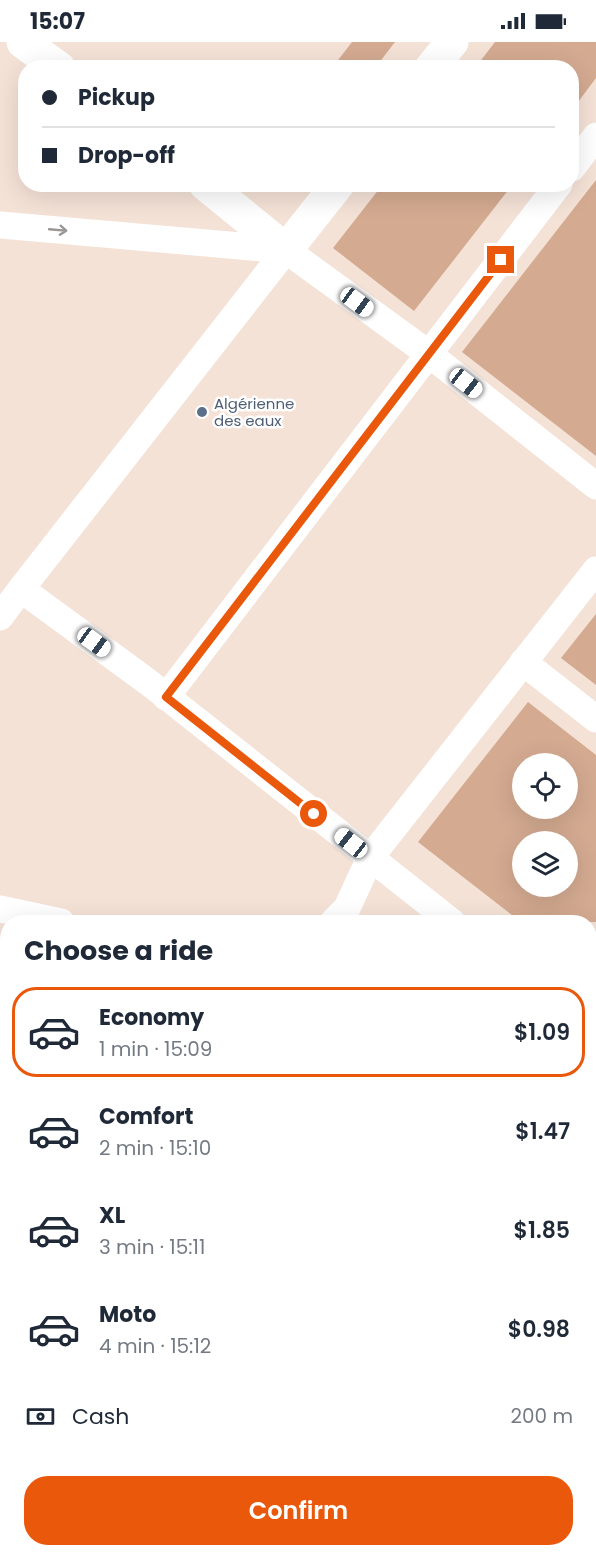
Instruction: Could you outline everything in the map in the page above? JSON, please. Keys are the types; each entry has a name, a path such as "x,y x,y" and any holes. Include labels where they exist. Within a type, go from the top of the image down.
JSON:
{"main road":[{"path":"23,42 49,60"},
{"path":"45,42 55,60"},
{"path":"437,60 452,42"},
{"path":"215,192 286,250 332,192"}],"street":[{"path":"579,159 596,136"},
{"path":"166,697 553,192"},
{"path":"0,225 286,250 429,354 596,486"},
{"path":"0,617 286,250"},
{"path":"340,915 347,908 370,858 596,570"},
{"path":"21,589 166,697 443,915"},
{"path":"523,662 596,719"},
{"path":"0,909 28,915"}],"building":[{"path":"352,42 395,42 381,60 338,60"},
{"path":"495,42 596,42 596,78 579,101 579,60 481,60"},
{"path":"596,180 596,456 462,352"},
{"path":"377,192 507,192 414,311 333,248"},
{"path":"596,614 596,685 561,658"},
{"path":"528,702 596,755 596,915 512,915 418,842"}],"place":[{"name":"Algérienne des eaux","path":"202,412"}],"route":[{"path":"314,814 166,697 501,260"}]}
